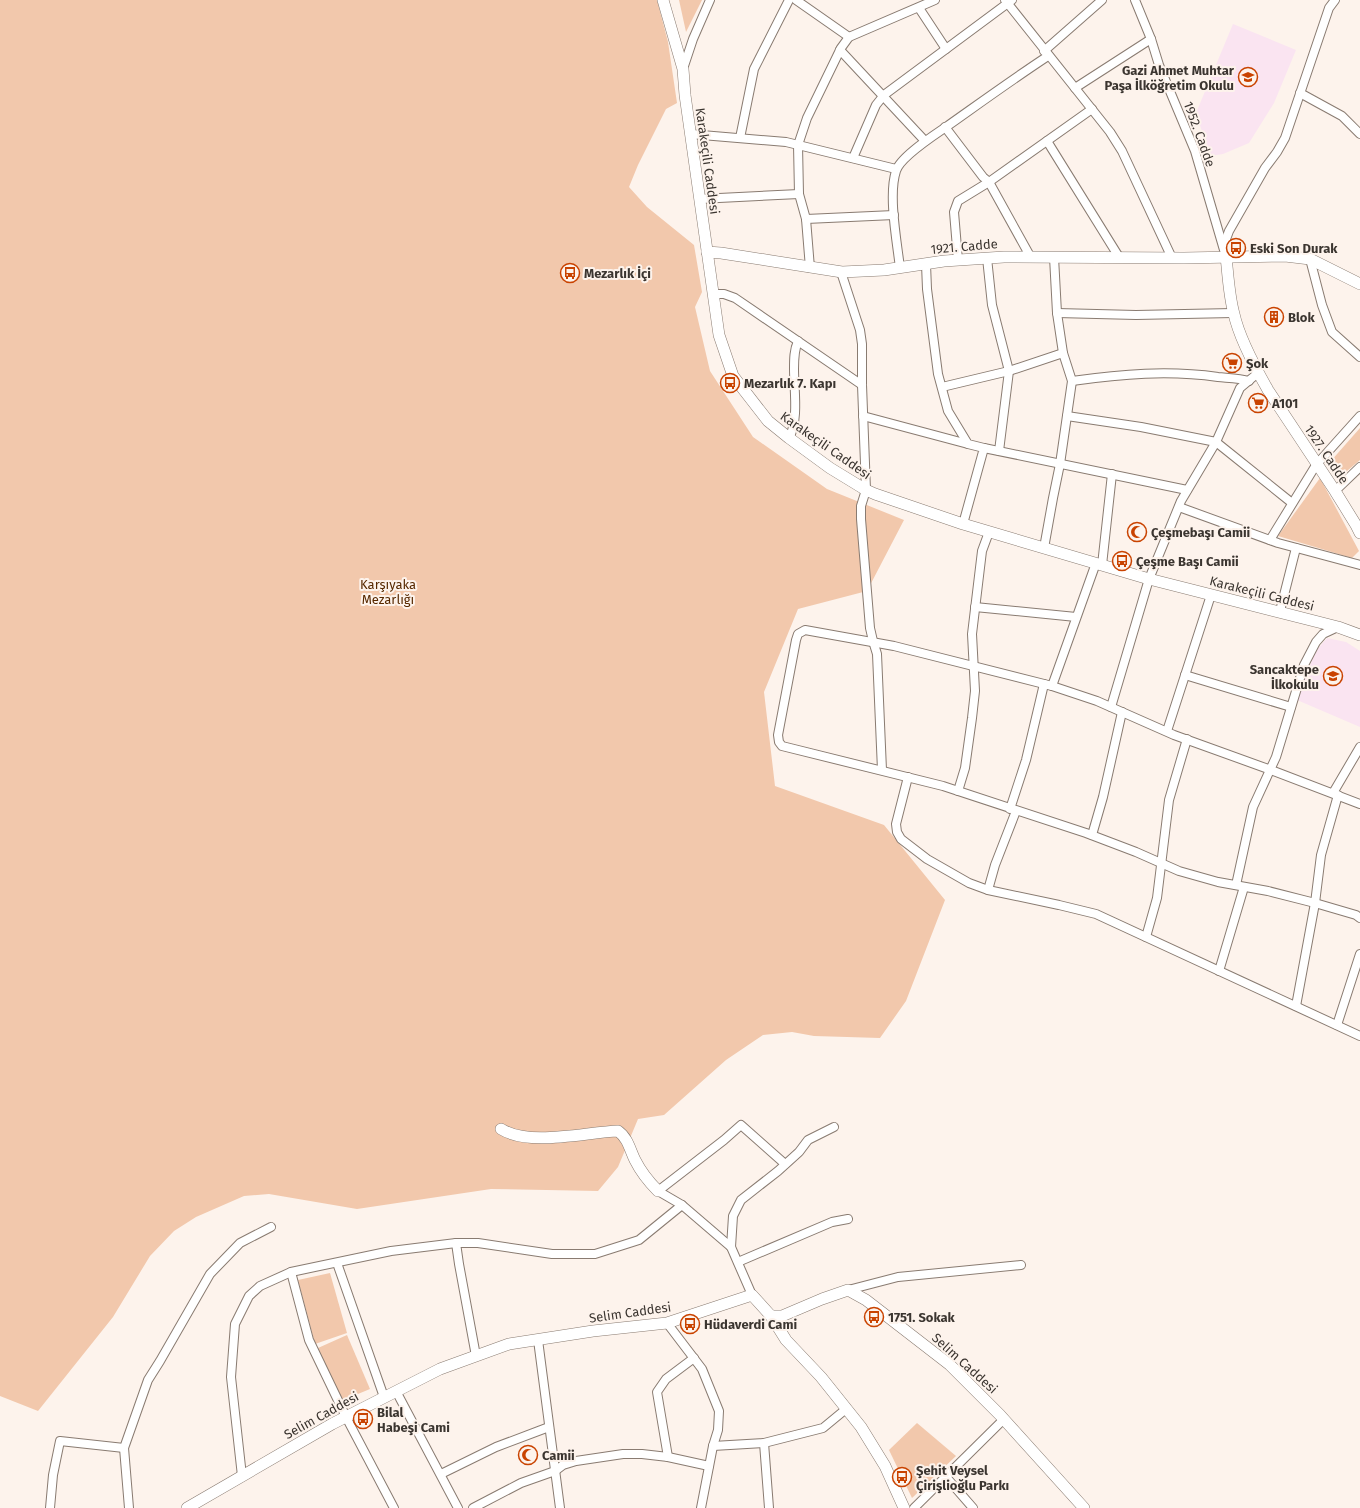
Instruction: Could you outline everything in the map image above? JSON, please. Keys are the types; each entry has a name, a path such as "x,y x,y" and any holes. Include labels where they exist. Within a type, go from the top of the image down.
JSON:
{"main road":[{"name":"Karakeçili Caddesi","path":"663,0 683,69 690,134 719,335 733,376 768,421 830,468 866,490 963,524 1149,579 1280,611 1338,627 1360,635"},
{"name":"1921. Cadde","path":"707,252 841,272 884,270 958,260 1030,256 1172,258 1285,256 1310,259"},
{"name":"1927. Cadde","path":"1226,256 1233,313 1236,324 1258,372 1316,465 1335,491 1360,533"},
{"path":"1310,259 1360,284"},
{"path":"501,1129 510,1135 556,1138 618,1131 624,1135 635,1160 647,1180 658,1191"},
{"path":"771,1316 782,1316 822,1298 848,1290"},
{"name":"Selim Caddesi","path":"848,1290 866,1300 950,1365 1004,1419 1084,1508"},
{"path":"752,1295 771,1316 786,1340 820,1377 861,1426 885,1466 904,1508"},
{"name":"Selim Caddesi","path":"187,1508 346,1417 440,1369 509,1344 593,1331 667,1323 752,1295"}],"street":[{"path":"683,69 693,39 710,0"},
{"path":"740,138 754,69 789,0"},
{"path":"796,0 849,37"},
{"path":"810,268 806,219 799,194 798,145 806,118 840,50 849,37 935,0"},
{"path":"900,268 894,215 893,182 896,169 925,141 1046,54 1102,0"},
{"name":"1952. Cadde","path":"1135,0 1151,39 1159,65 1195,151 1226,256"},
{"path":"1226,256 1226,239 1229,231 1265,168 1285,138 1329,8 1335,0"},
{"path":"853,158 876,105 884,96 1008,1 1046,54 1076,88 1110,132 1122,151 1172,258"},
{"path":"919,8 946,49"},
{"path":"1076,88 1151,39"},
{"path":"840,50 925,141"},
{"path":"1300,93 1342,116 1360,134"},
{"path":"958,260 954,212 958,201 989,182 1092,109"},
{"path":"945,127 983,178 989,182 1030,256"},
{"path":"690,134 786,142 896,169"},
{"path":"1047,140 1119,257"},
{"path":"700,199 799,194"},
{"path":"806,219 894,215"},
{"path":"1044,548 1060,464 1072,381 1063,353 1057,313 1054,257"},
{"path":"987,258 992,305 1009,371 999,451"},
{"path":"1310,259 1322,305 1332,332 1360,357"},
{"path":"926,264 927,289 937,366 948,412 968,444"},
{"path":"841,272 860,330 862,344 866,490 861,506 861,519 868,608 873,641 877,654 882,770"},
{"path":"713,294 724,294 735,298 862,385"},
{"path":"1057,313 1136,315 1233,313"},
{"path":"789,438 792,431 794,418 794,354 798,341"},
{"path":"942,387 1009,371 1063,353"},
{"path":"1072,381 1106,376 1156,372 1192,373 1248,381"},
{"path":"1111,707 1149,579 1179,507 1187,490 1216,442 1240,388 1258,372"},
{"path":"863,416 984,448 1187,490"},
{"path":"1068,416 1176,433 1216,442 1292,503"},
{"path":"1270,540 1316,465 1360,416"},
{"path":"963,524 984,448"},
{"path":"1335,491 1360,467"},
{"path":"988,890 1013,810 1048,685 1099,564 1112,474"},
{"path":"1179,507 1270,540 1360,566"},
{"path":"958,791 965,768 972,718 974,666 972,634 982,551 989,532"},
{"path":"1280,611 1296,548"},
{"path":"1167,732 1211,595"},
{"path":"975,607 1076,617"},
{"path":"1219,971 1240,886 1253,807 1271,770 1304,665 1316,642 1323,634 1338,627"},
{"path":"1360,804 1167,732 1097,700 1048,685 873,641 805,630 798,634 796,640 778,738 780,744 784,747 882,770 958,791 1092,835 1179,872 1315,903 1356,915 1360,918"},
{"path":"1185,675 1291,707"},
{"path":"1092,835 1103,797 1122,712"},
{"path":"1146,938 1157,898 1169,800 1187,739"},
{"path":"1296,1006 1315,903 1321,855 1336,794 1360,747"},
{"path":"908,777 896,824 898,836 927,859 952,874 988,890 1096,914 1360,1036"},
{"path":"1337,1025 1360,954"},
{"path":"752,1295 731,1247 682,1205 658,1191 724,1140 740,1125 786,1164"},
{"path":"731,1247 733,1216 741,1200 786,1164 799,1152 808,1140 834,1127"},
{"path":"242,1476 231,1377 235,1324 249,1296 260,1286 291,1272 391,1251 456,1243 478,1243 552,1254 595,1254 638,1240 682,1205"},
{"path":"738,1262 832,1222 848,1219"},
{"path":"129,1508 124,1448 148,1380 210,1274 240,1243 271,1227"},
{"path":"456,1243 476,1356"},
{"path":"336,1263 384,1397"},
{"path":"848,1290 898,1277 1021,1265"},
{"path":"291,1272 309,1340 346,1417 394,1508"},
{"path":"667,1323 702,1369 719,1411 718,1430 713,1446 701,1508"},
{"path":"538,1340 560,1508"},
{"path":"668,1457 657,1392 666,1379 694,1358"},
{"path":"396,1391 458,1508"},
{"path":"713,1446 764,1443 823,1428 846,1409"},
{"path":"914,1508 1004,1419"},
{"path":"441,1474 496,1447 549,1427"},
{"path":"50,1508 53,1475 60,1441 124,1448"},
{"path":"764,1443 769,1508"},
{"path":"473,1508 520,1483 555,1471 563,1465 576,1461 642,1454 668,1457 709,1466"},
{"path":"946,1477 973,1508"}],"shaded area":[{"name":"Gazi Ahmet Muhtar Paşa İlköğretim Okulu","path":"1233,24 1296,50 1274,103 1249,143 1223,154 1210,156 1196,113"},
{"name":"Sancaktepe İlkokulu","path":"1327,638 1346,642 1360,651 1360,727 1297,700 1315,652"}],"green space":[{"name":"Karşıyaka Mezarlığı","path":"0,0 657,0 668,42 677,103 666,109 638,165 629,187 647,207 694,245 702,292 695,307 710,371 753,437 827,489 904,520 867,591 798,609 764,692 775,786 884,825 945,900 906,1001 880,1038 814,1036 792,1032 763,1035 726,1060 664,1115 638,1119 618,1167 598,1191 491,1189 357,1209 269,1194 244,1196 196,1217 174,1231 150,1256 113,1317 38,1411 0,1396"},
{"path":"679,0 702,0 686,32"},
{"path":"1360,428 1360,460 1341,476 1330,462"},
{"path":"1320,478 1359,551 1352,558 1278,536"},
{"path":"330,1273 347,1333 315,1344 298,1280"},
{"path":"347,1335 370,1389 341,1401 318,1348"},
{"path":"917,1423 956,1456 912,1498 889,1450"}],"place":[{"name":"Gazi Ahmet Muhtar Paşa İlköğretim Okulu","path":"1248,77"},
{"name":"Eski Son Durak","path":"1236,248"},
{"name":"Mezarlık İçi","path":"570,273"},
{"name":"Blok","path":"1274,317"},
{"name":"Şok","path":"1232,363"},
{"name":"Mezarlık 7. Kapı","path":"730,383"},
{"name":"A101","path":"1258,403"},
{"name":"Çeşmebaşı Camii","path":"1137,532"},
{"name":"Çeşme Başı Camii","path":"1122,561"},
{"name":"Sancaktepe İlkokulu","path":"1333,676"},
{"name":"1751. Sokak","path":"874,1317"},
{"name":"Hüdaverdi Cami","path":"690,1324"},
{"name":"Bilal Habeşi Cami","path":"363,1419"},
{"name":"Camii","path":"528,1455"},
{"name":"Şehit Veysel Çirişlioğlu Parkı","path":"902,1477"}]}
